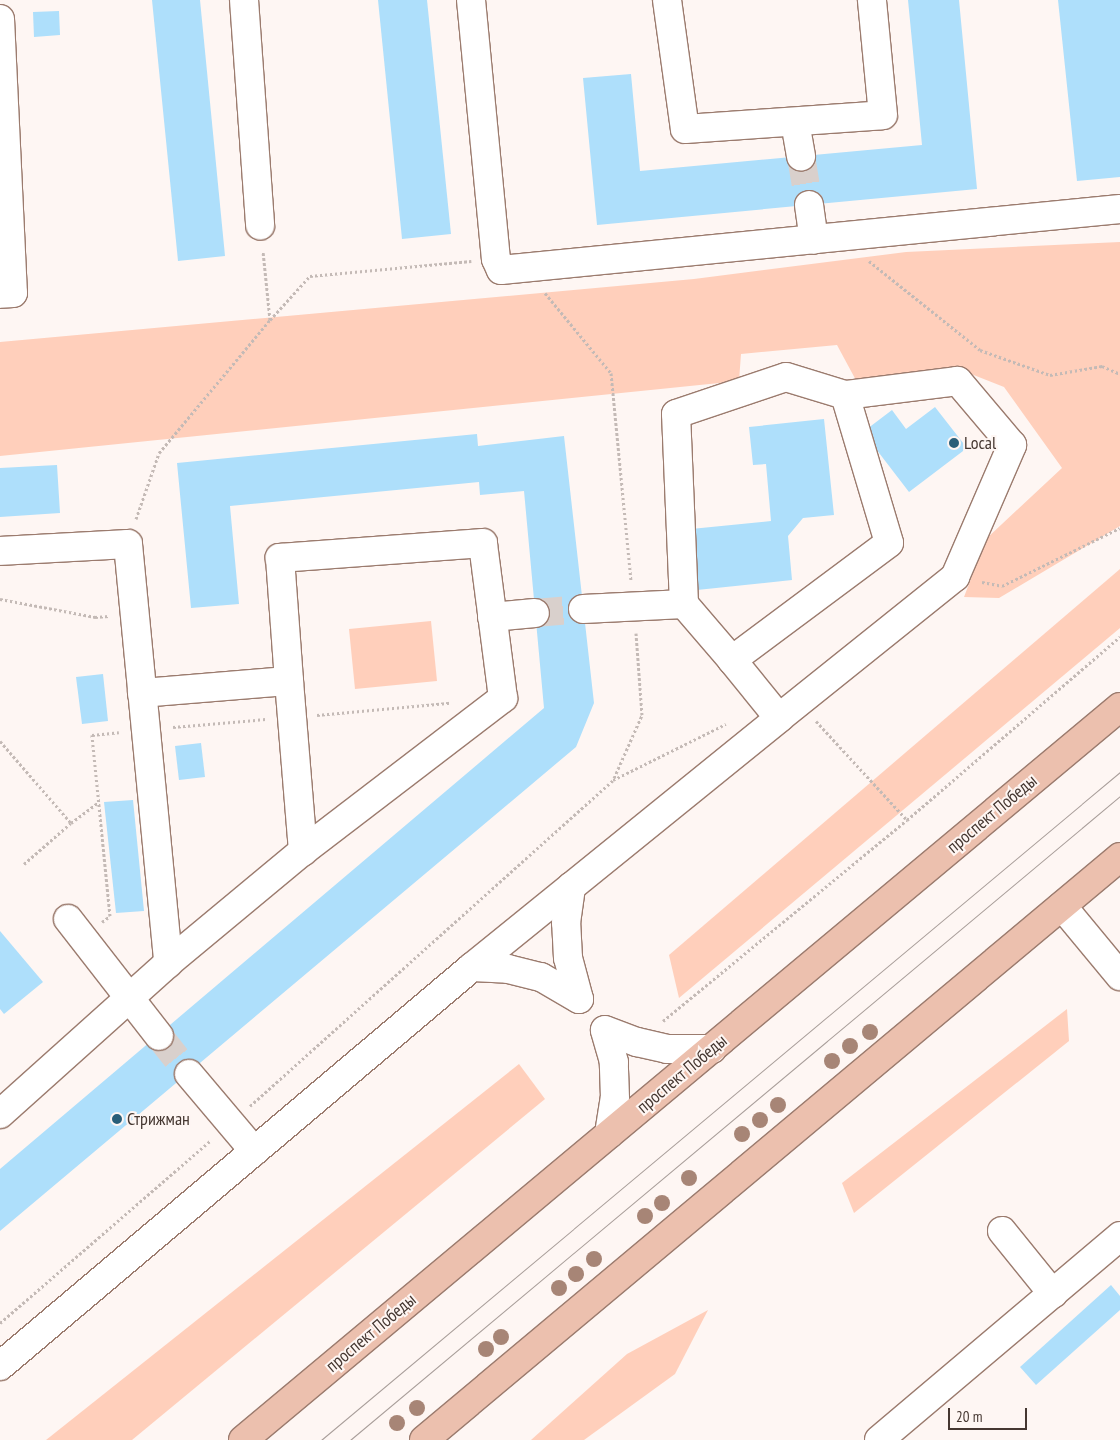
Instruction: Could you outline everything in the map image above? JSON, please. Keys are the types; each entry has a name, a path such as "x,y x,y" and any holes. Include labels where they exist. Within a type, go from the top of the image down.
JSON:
{"main road":[{"name":"проспект Победы","path":"243,1440 1120,708"},
{"path":"432,1438 1120,858"}],"lane":[{"path":"0,294 13,293 3,136 0,18 15,0"},
{"path":"244,0 260,225"},
{"path":"471,0 496,259 500,270 525,270 1120,209"},
{"path":"667,0 686,129 883,115 872,0"},
{"path":"795,122 801,156"},
{"path":"809,205 827,238"},
{"path":"0,1366 472,967 955,578 1012,445 958,380 846,395 786,377 676,414 684,604 732,660 789,711"},
{"path":"732,660 889,542 846,395"},
{"path":"4,1103 303,851 503,698 483,543 280,558 303,851"},
{"path":"0,551 128,544 168,963"},
{"path":"583,609 684,604"},
{"path":"492,618 535,613"},
{"path":"142,693 289,682"},
{"path":"571,886 566,923 568,958 579,999"},
{"path":"1062,906 1120,976"},
{"path":"75,929 159,1036"},
{"path":"472,967 508,968 541,977 579,999 605,1030 614,1062 615,1098 609,1134"},
{"path":"605,1030 637,1042 667,1048 712,1049"},
{"path":"189,1074 254,1150"},
{"path":"1002,1231 1053,1294"},
{"path":"879,1440 1120,1236"}],"path":[{"path":"260,225 270,320"},
{"path":"827,238 980,350 1050,375 1102,366 1120,374"},
{"path":"128,544 159,453 270,320 310,276 496,259"},
{"path":"525,270 611,373 634,607 642,715 613,780"},
{"path":"955,578 1002,586 1120,528"},
{"path":"0,599 95,617 134,614"},
{"path":"658,1025 907,820 1120,637"},
{"path":"75,929 110,916 92,735 455,702"},
{"path":"789,711 907,820"},
{"path":"0,1323 231,1123 613,780 728,723"},
{"path":"0,742 71,823"},
{"path":"24,864 71,823 98,803"}],"shaded area":[{"path":"1120,242 1120,526 999,598 964,597 986,539 1062,468 1004,387 966,372 858,384 837,345 741,354 739,381 0,456 0,342 694,279 906,252"},
{"path":"1120,569 1120,628 679,998 669,955"},
{"path":"431,621 437,681 355,689 349,629"},
{"path":"1067,1009 1069,1041 854,1213 842,1183"},
{"path":"519,1064 545,1099 132,1440 46,1440"},
{"path":"708,1310 675,1374 584,1440 531,1440 627,1354"}],"building":[{"path":"152,0 200,0 225,256 178,261"},
{"path":"378,0 427,0 451,234 402,239"},
{"path":"908,0 959,0 977,189 597,225 583,78 631,74 640,171 922,145"},
{"path":"1058,0 1120,0 1120,177 1077,181"},
{"path":"59,11 60,35 34,37 33,12"},
{"path":"935,407 967,448 909,492 863,432 892,410 906,429"},
{"path":"824,419 834,515 803,518 788,536 792,580 697,590 691,529 771,521 766,464 753,465 749,427"},
{"path":"477,434 478,446 564,436 594,703 576,747 0,1231 0,1169 544,708 524,491 480,495 479,482 230,506 239,604 191,608 177,463"},
{"path":"57,465 60,513 0,517 0,468"},
{"path":"103,674 108,721 82,724 76,677"},
{"path":"201,743 205,777 179,780 175,746"},
{"path":"133,800 144,911 116,913 104,802"},
{"path":"0,931 43,982 4,1014 0,1009"},
{"path":"1111,1285 1120,1296 1120,1310 1036,1385 1020,1367"}],"tunnel":[{"path":"801,156 809,205"},
{"path":"535,613 583,609"},
{"path":"159,1036 189,1074"}],"tram line":[{"path":"321,1440 1120,772"},
{"path":"350,1440 1120,796"}],"place":[{"name":"Local","path":"954,443"},
{"name":"Стрижман","path":"117,1119"}]}
